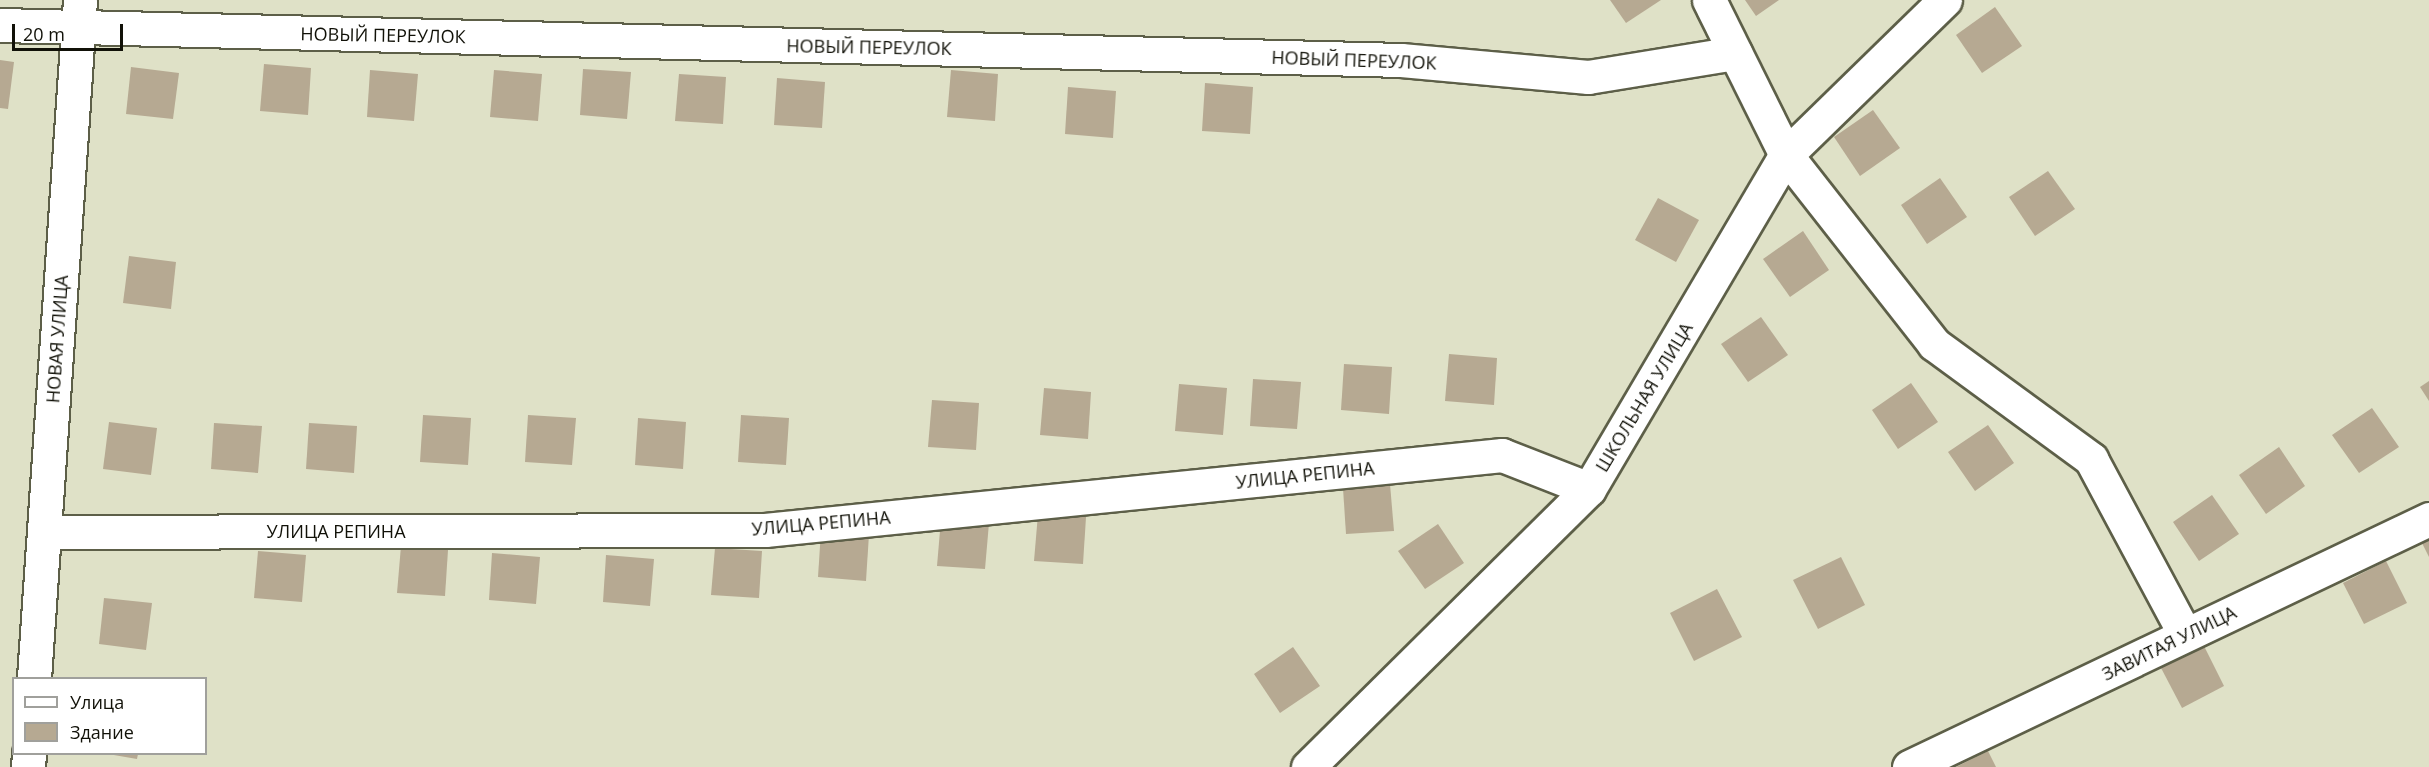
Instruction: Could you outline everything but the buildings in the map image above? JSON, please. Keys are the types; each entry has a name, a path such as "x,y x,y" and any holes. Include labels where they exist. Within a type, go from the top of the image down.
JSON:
{"street":[{"path":"1709,0 1786,155 1934,344 2091,459 2185,634"},
{"name":"ШКОЛЬНАЯ УЛИЦА","path":"1308,767 1589,489 1786,155 1946,0"},
{"name":"НОВЫЙ ПЕРЕУЛОК","path":"0,25 79,14 1401,60 1588,77 1735,52"},
{"name":"НОВАЯ УЛИЦА","path":"34,677 79,14"},
{"name":"УЛИЦА РЕПИНА","path":"44,532 765,530 1502,455 1589,489"},
{"name":"ЗАВИТАЯ УЛИЦА","path":"1909,767 2429,519"}]}
